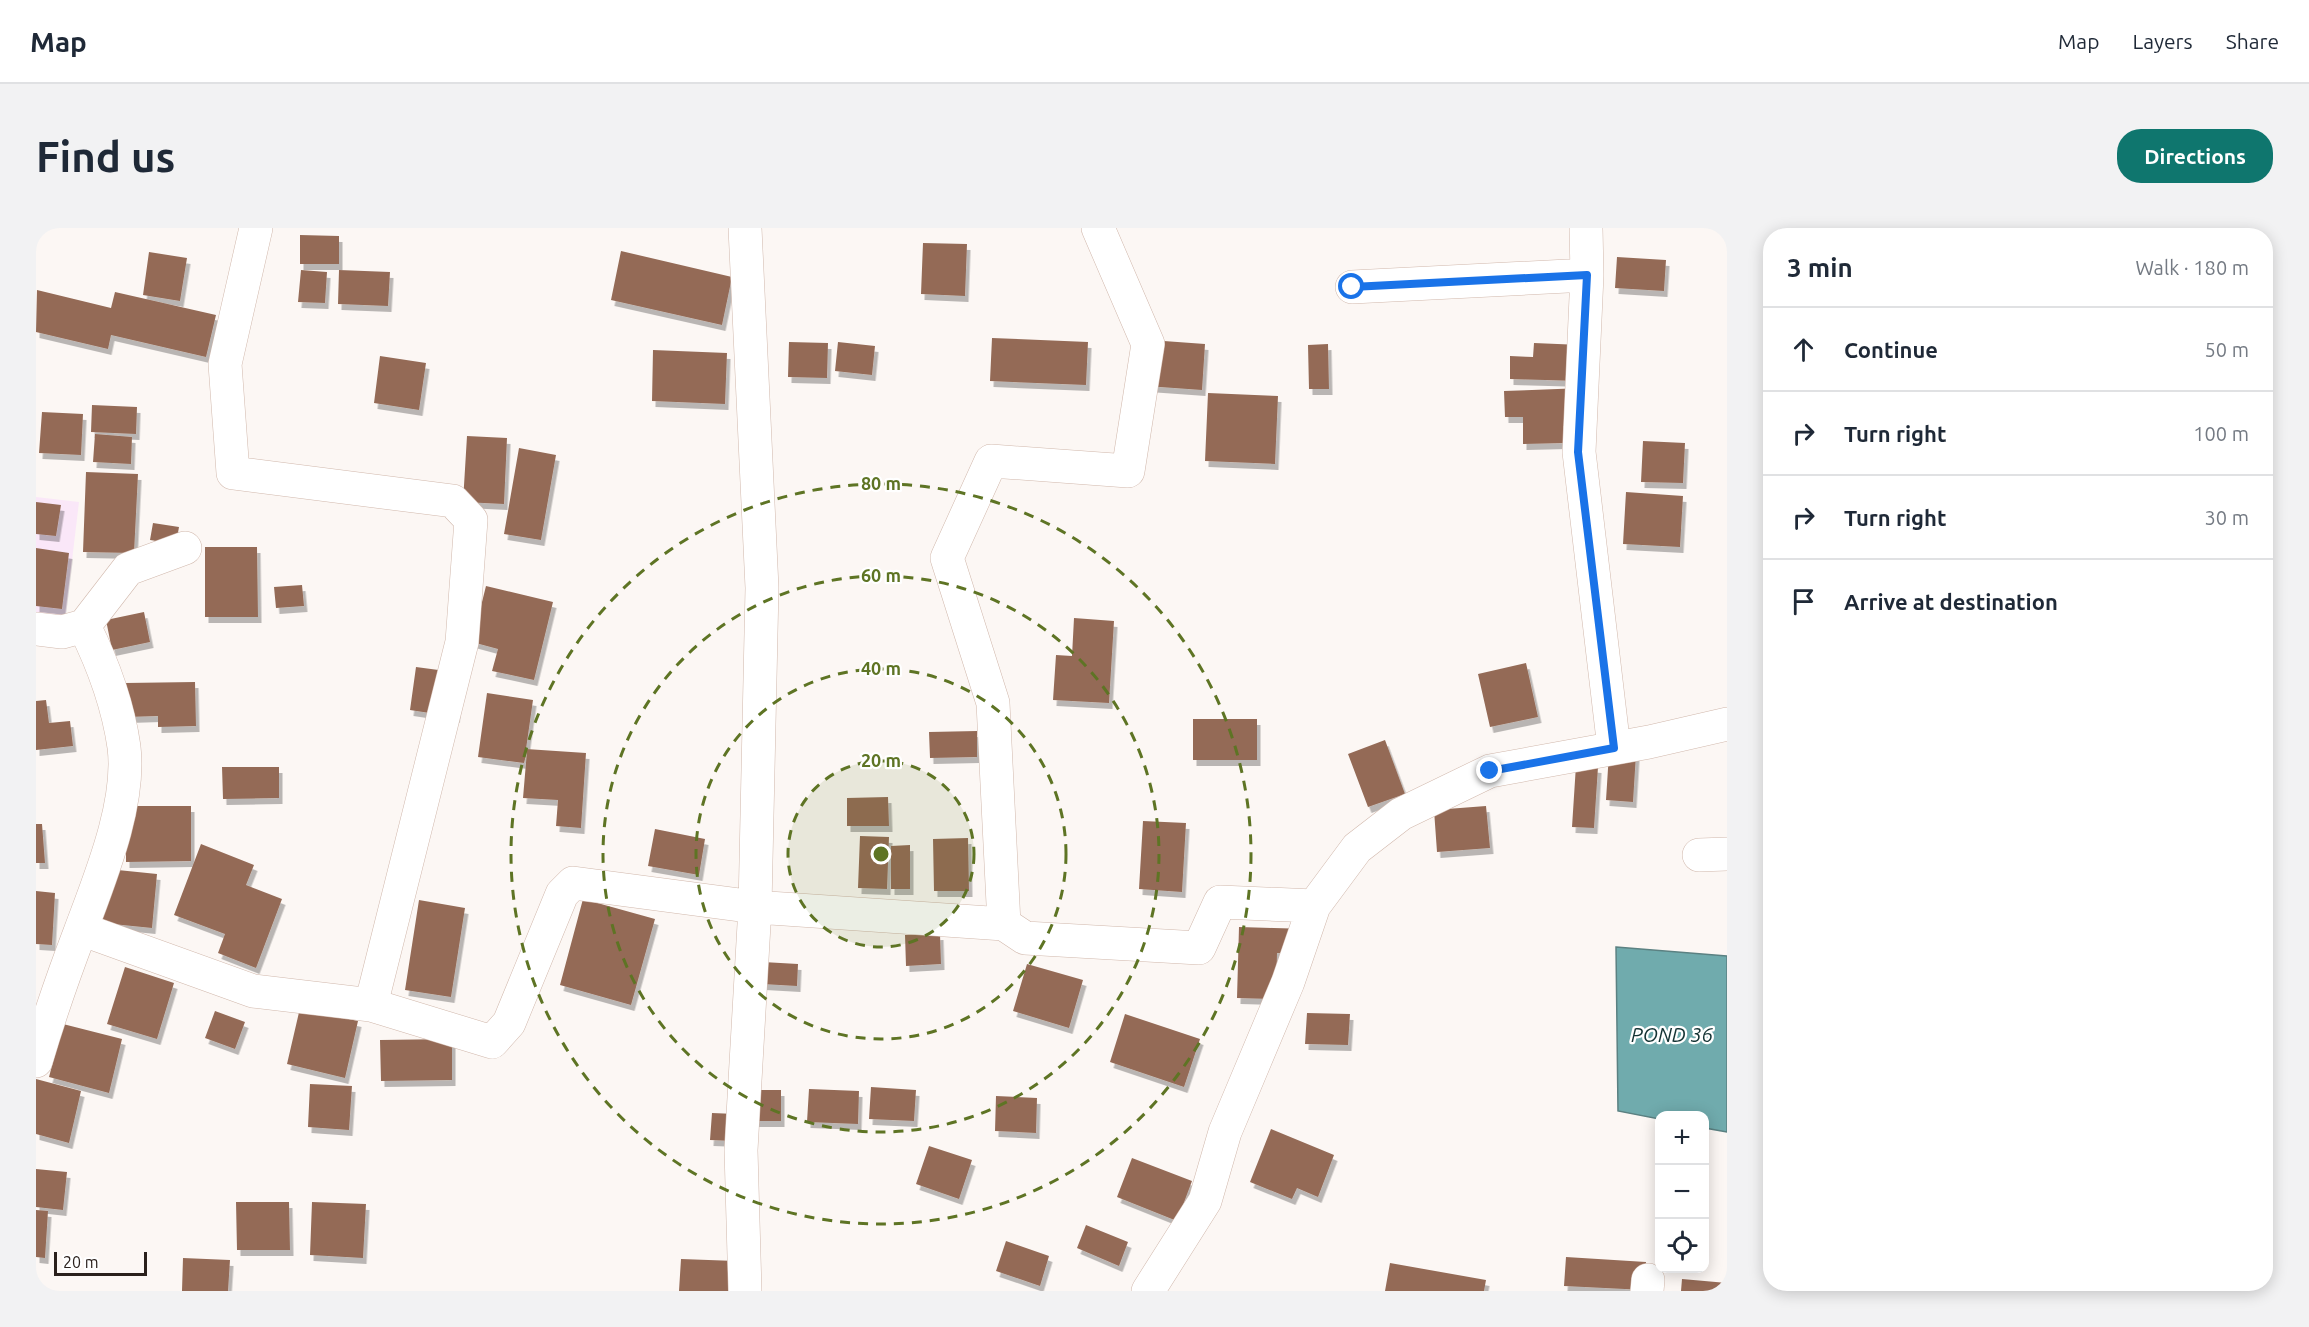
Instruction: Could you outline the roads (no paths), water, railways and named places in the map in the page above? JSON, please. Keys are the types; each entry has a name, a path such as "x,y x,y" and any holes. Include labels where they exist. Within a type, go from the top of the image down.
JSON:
{"street":[{"path":"256,228 225,364 233,473 453,501 471,520 462,642 371,1005"},
{"path":"745,228 762,588 755,907 741,1150 745,1291"},
{"path":"1004,924 993,703 947,558 991,461 1128,471 1148,344 1098,228"},
{"path":"1586,228 1587,275 1578,452 1614,748"},
{"path":"1352,287 1587,275"},
{"path":"36,628 62,632 84,626 128,568 185,548"},
{"path":"36,1061 51,1011 100,878 122,797 124,748 111,693 99,657 84,626"},
{"path":"1148,1291 1205,1202 1225,1132 1288,982 1314,906 1357,848 1401,814 1490,771 1614,748 1727,723"},
{"path":"81,929 253,992 371,1005 492,1042 509,1023 562,894 573,883 755,907 1004,924 1025,938 1199,948 1220,903 1314,906"}],"water":[{"name":"POND 36","path":"1616,947 1727,956 1727,1132 1709,1129 1709,1111 1655,1111 1655,1118 1618,1111"}]}
